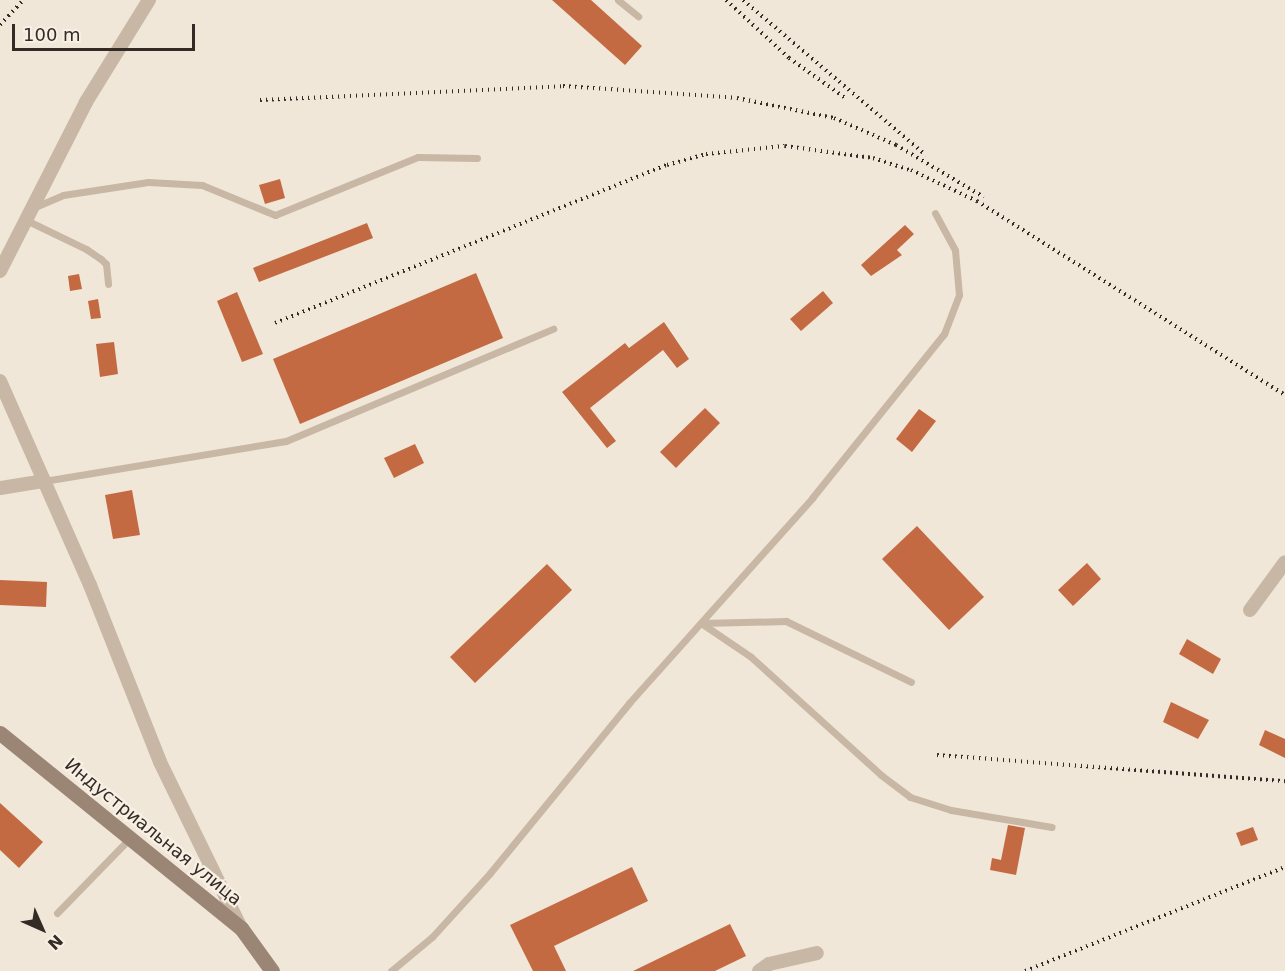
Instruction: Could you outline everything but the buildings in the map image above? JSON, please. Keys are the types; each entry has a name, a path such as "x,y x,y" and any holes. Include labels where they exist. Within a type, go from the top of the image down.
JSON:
{"main road":[{"name":"Индустриальная улица","path":"0,733 241,928 270,970"}],"street":[{"path":"0,271 86,102 149,0"},
{"path":"0,381 44,481 160,762 241,928"},
{"path":"0,488 44,481"},
{"path":"1250,610 1285,562"},
{"path":"759,971 769,964 817,953"}],"lane":[{"path":"618,0 638,16"},
{"path":"108,284 106,264 29,214 63,195 148,182 202,185 275,215 418,157 477,158"},
{"path":"391,971 432,937 490,873 701,623 812,498 944,334 959,295 955,250 935,213"},
{"path":"44,481 286,441 553,329"},
{"path":"701,623 786,621 910,682"},
{"path":"701,623 752,657 881,775 910,797 951,810 1052,827"},
{"path":"57,913 130,838"}],"railway":[{"path":"0,25 23,0"},
{"path":"726,0 789,58 847,99"},
{"path":"743,0 926,155"},
{"path":"260,100 563,86 737,98 834,118 896,145 984,197"},
{"path":"275,323 667,165 706,154 785,146 873,158 911,170 977,201 1285,395"},
{"path":"937,755 1285,781"},
{"path":"1025,971 1285,867"}]}
